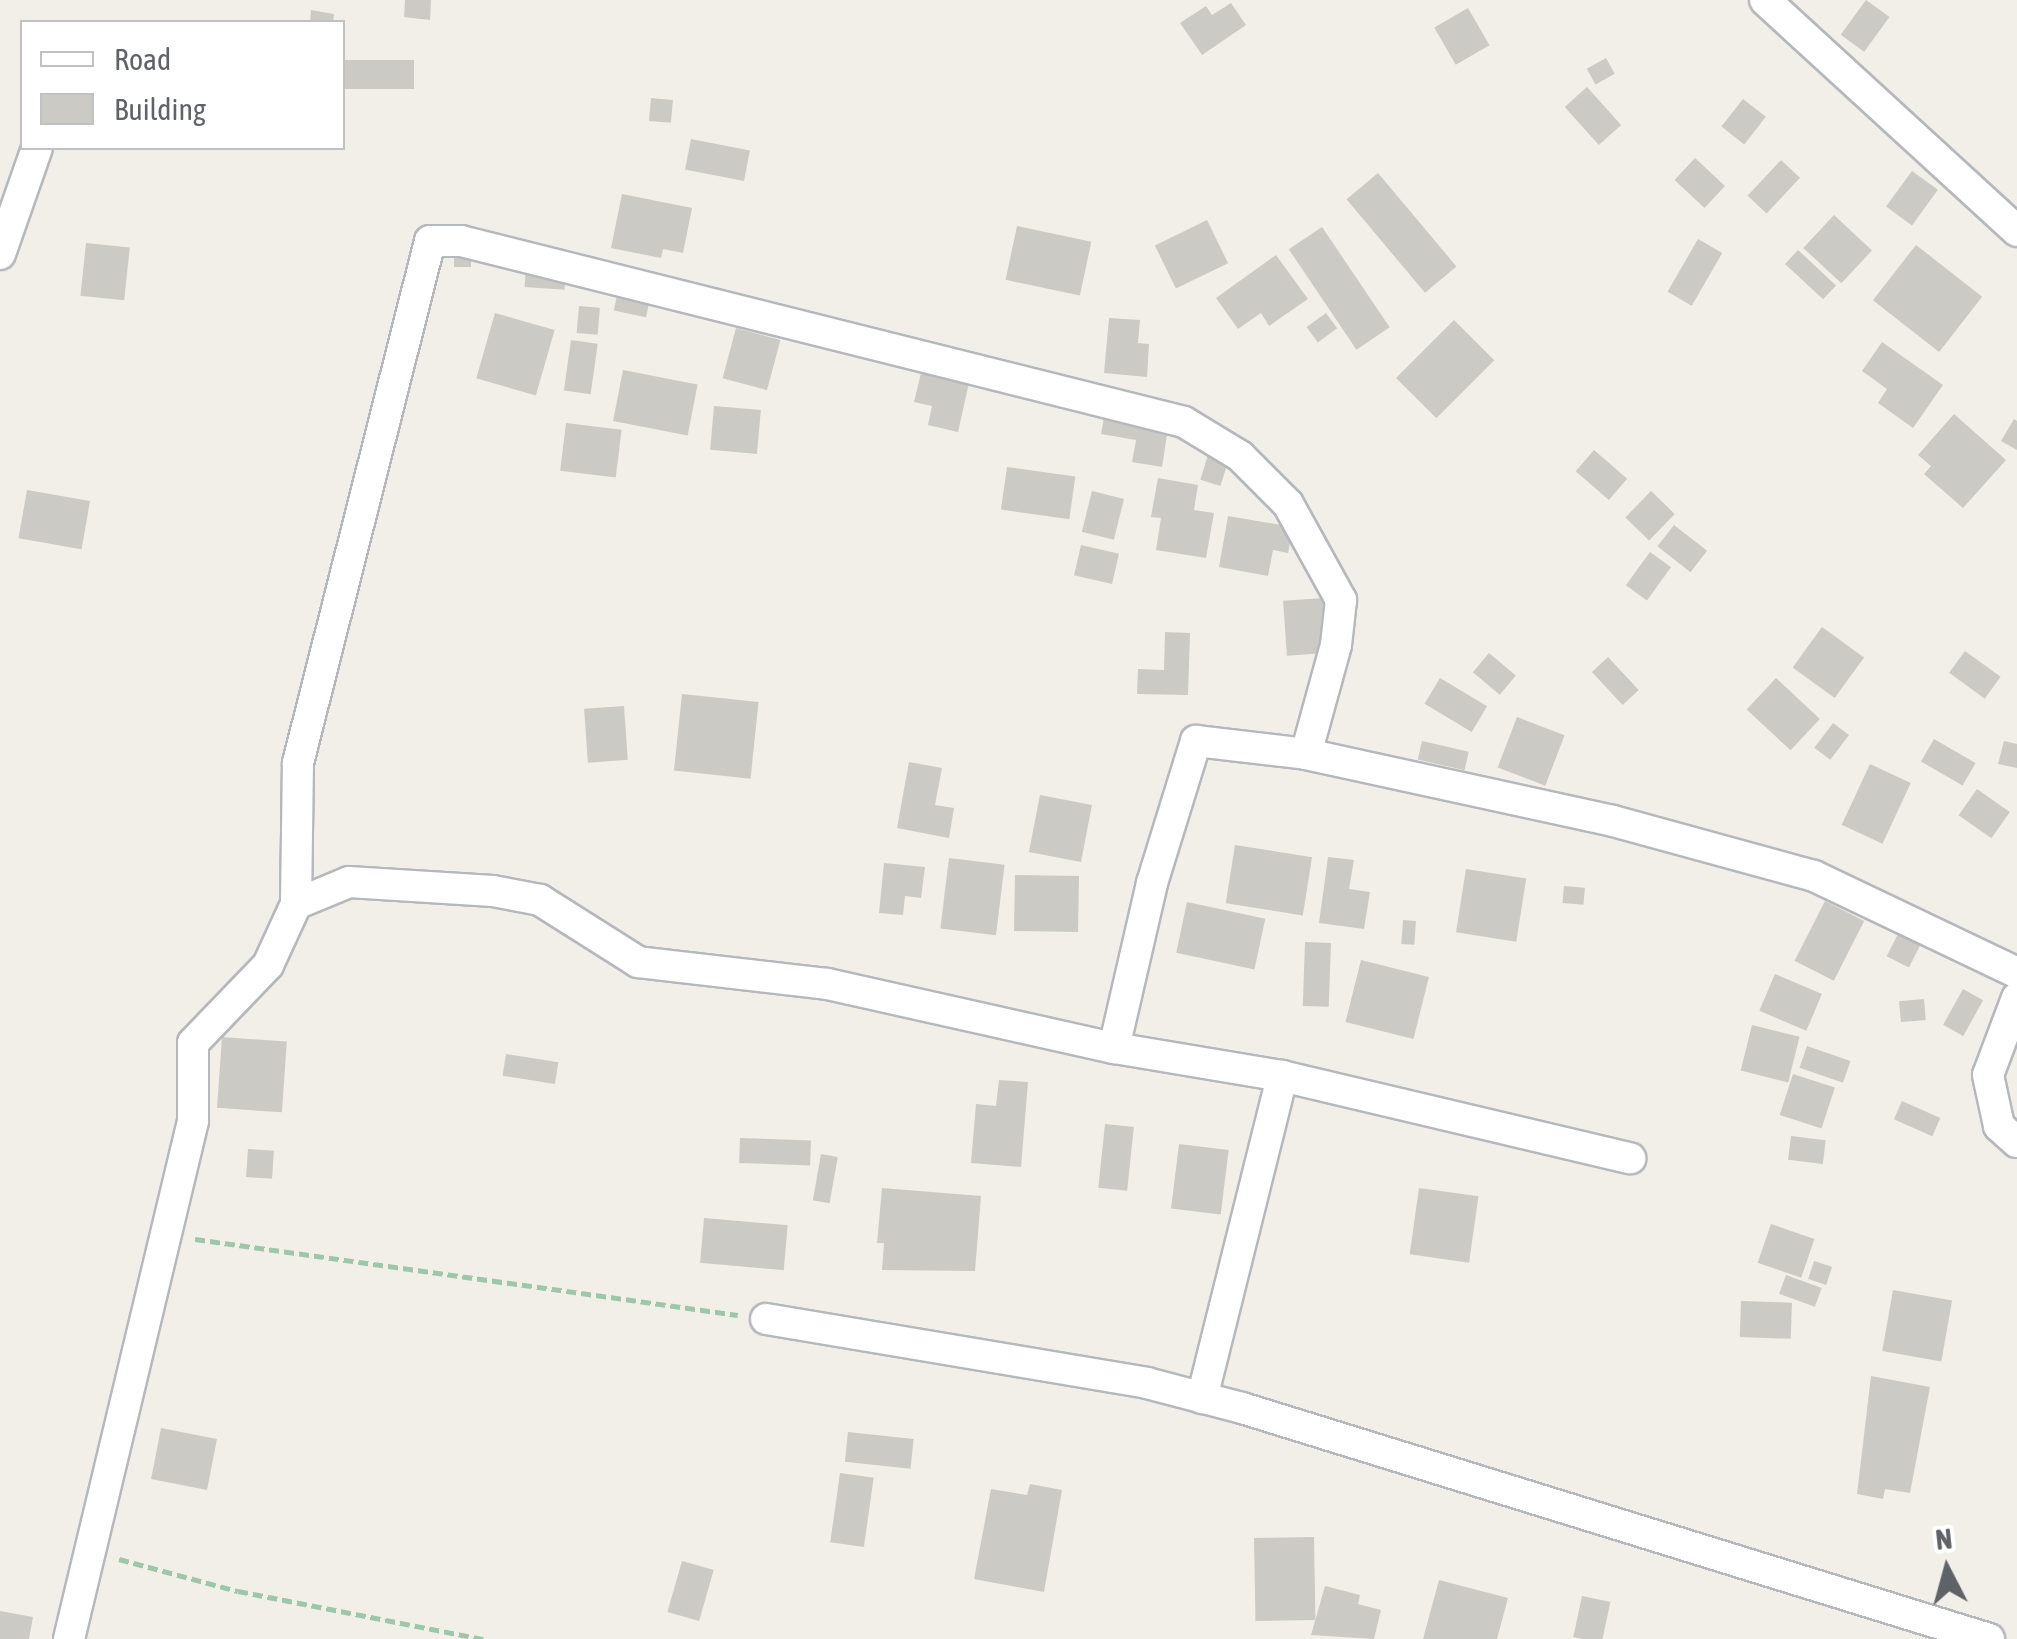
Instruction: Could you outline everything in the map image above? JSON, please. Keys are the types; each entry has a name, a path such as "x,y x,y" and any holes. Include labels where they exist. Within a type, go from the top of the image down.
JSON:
{"street":[{"path":"1765,0 2017,231"},
{"path":"0,254 36,150"},
{"path":"69,1639 87,1550 193,1121 192,1044 268,965 296,904 298,763 430,241 462,241 1184,422 1240,456 1288,504 1341,600 1336,645 1306,754"},
{"path":"1114,1048 1152,883 1196,741 1306,754 1612,821 1814,876 2017,972"},
{"path":"296,904 349,882 493,891 540,900 638,962 826,984 1114,1048 1282,1076 1630,1158"},
{"path":"2017,998 1988,1075 1999,1126 2017,1142"},
{"path":"1202,1398 1282,1076"},
{"path":"766,1319 1202,1398 1989,1639"}],"path":[{"path":"165,1234 766,1319"},
{"path":"87,1550 238,1591 483,1639"}],"building":[{"path":"405,0 431,0 430,20 404,17"},
{"path":"1866,0 1889,17 1864,52 1841,35"},
{"path":"1231,3 1246,25 1202,55 1180,23 1206,6 1212,15"},
{"path":"1468,8 1490,45 1456,65 1434,28"},
{"path":"311,10 334,14 333,20 310,20"},
{"path":"1606,58 1615,74 1595,84 1587,69"},
{"path":"345,60 414,60 414,89 345,89"},
{"path":"1587,87 1621,125 1599,145 1565,107"},
{"path":"651,98 673,100 671,123 649,121"},
{"path":"1743,99 1766,117 1744,144 1721,127"},
{"path":"691,139 750,150 744,181 685,169"},
{"path":"1695,158 1725,186 1705,208 1675,180"},
{"path":"1781,160 1800,178 1767,214 1748,196"},
{"path":"1912,171 1938,190 1912,225 1886,207"},
{"path":"1378,173 1456,266 1425,293 1347,199"},
{"path":"622,194 692,208 683,253 663,249 661,258 611,248"},
{"path":"1834,215 1872,250 1841,283 1803,248"},
{"path":"1207,220 1228,263 1176,289 1155,245"},
{"path":"1017,226 1091,242 1080,296 1006,280"},
{"path":"1322,227 1390,327 1357,350 1289,249"},
{"path":"1698,239 1722,253 1692,306 1668,292"},
{"path":"86,243 130,248 124,300 80,296"},
{"path":"1916,245 1982,297 1939,352 1873,300"},
{"path":"454,248 471,248 471,267 454,267"},
{"path":"1798,250 1836,285 1823,299 1785,264"},
{"path":"1276,255 1308,299 1269,326 1261,313 1238,329 1216,298"},
{"path":"526,267 566,270 565,290 525,287"},
{"path":"619,286 651,293 646,317 614,310"},
{"path":"579,306 600,308 598,335 577,333"},
{"path":"495,313 555,330 536,395 476,378"},
{"path":"1326,313 1337,328 1318,342 1307,327"},
{"path":"1109,318 1140,320 1138,343 1149,344 1147,377 1104,373"},
{"path":"1454,320 1494,360 1436,418 1396,378"},
{"path":"736,328 780,340 767,390 723,378"},
{"path":"571,340 598,344 591,394 564,391"},
{"path":"1882,342 1943,385 1913,428 1878,403 1887,389 1862,371"},
{"path":"623,370 698,385 688,436 613,421"},
{"path":"921,373 969,383 958,432 928,425 932,406 914,402"},
{"path":"714,406 761,410 757,454 710,450"},
{"path":"1954,414 2006,460 1963,508 1924,474 1931,466 1918,455"},
{"path":"1104,418 1168,428 1162,467 1132,462 1136,440 1101,434"},
{"path":"2014,419 2017,421 2017,450 2001,441"},
{"path":"566,423 622,430 616,477 560,471"},
{"path":"1594,450 1627,479 1609,500 1576,471"},
{"path":"1208,455 1228,461 1220,486 1200,480"},
{"path":"1007,467 1075,477 1069,519 1001,510"},
{"path":"1158,478 1198,485 1194,510 1214,513 1206,558 1156,550 1161,518 1151,517"},
{"path":"27,490 90,501 82,549 18,538"},
{"path":"1092,491 1124,499 1114,540 1082,532"},
{"path":"1651,491 1675,514 1649,541 1625,518"},
{"path":"1228,516 1293,527 1288,553 1273,550 1268,576 1219,567"},
{"path":"1674,525 1707,551 1690,572 1657,546"},
{"path":"1081,545 1119,554 1112,584 1074,575"},
{"path":"1650,552 1671,567 1647,600 1626,585"},
{"path":"1324,598 1328,653 1287,656 1283,601"},
{"path":"1822,627 1864,658 1835,698 1793,667"},
{"path":"1165,632 1190,633 1188,695 1137,694 1138,669 1164,670"},
{"path":"1965,651 2001,677 1985,699 1949,673"},
{"path":"1489,653 1516,675 1500,695 1473,672"},
{"path":"1608,657 1639,690 1623,705 1592,672"},
{"path":"1440,678 1487,706 1472,732 1425,704"},
{"path":"1776,678 1820,719 1791,750 1747,709"},
{"path":"682,694 759,702 751,779 674,771"},
{"path":"624,706 628,760 588,763 584,709"},
{"path":"1517,717 1565,735 1545,786 1498,767"},
{"path":"1833,723 1849,735 1830,760 1814,748"},
{"path":"1934,739 1976,763 1963,786 1921,762"},
{"path":"1422,741 1469,752 1464,770 1418,760"},
{"path":"2004,741 2017,744 2017,768 1998,764"},
{"path":"909,762 942,768 935,805 954,808 949,838 897,828"},
{"path":"1870,764 1911,783 1882,844 1842,825"},
{"path":"1977,789 2010,812 1991,838 1959,815"},
{"path":"1040,795 1092,805 1081,862 1029,852"},
{"path":"1235,845 1312,857 1303,915 1226,903"},
{"path":"1328,857 1354,860 1349,889 1370,892 1364,929 1319,923"},
{"path":"949,858 1005,865 996,935 940,928"},
{"path":"884,863 925,867 921,898 905,896 903,915 879,913"},
{"path":"1466,869 1526,879 1516,942 1456,932"},
{"path":"1015,875 1079,876 1078,932 1014,931"},
{"path":"1564,886 1585,888 1583,905 1563,903"},
{"path":"1825,901 1864,921 1834,981 1795,961"},
{"path":"1187,902 1265,919 1254,969 1176,953"},
{"path":"1403,920 1416,921 1414,945 1401,944"},
{"path":"1898,934 1920,945 1909,968 1887,956"},
{"path":"1305,942 1331,943 1329,1007 1303,1006"},
{"path":"1361,960 1429,977 1413,1039 1346,1022"},
{"path":"1775,974 1822,994 1806,1031 1759,1011"},
{"path":"1963,989 1983,1000 1963,1036 1943,1025"},
{"path":"1924,999 1926,1020 1901,1022 1899,1001"},
{"path":"1752,1025 1800,1037 1788,1082 1741,1071"},
{"path":"222,1037 287,1042 282,1112 217,1108"},
{"path":"1807,1046 1850,1061 1843,1083 1800,1068"},
{"path":"506,1054 558,1062 555,1084 503,1076"},
{"path":"1793,1074 1835,1088 1822,1128 1780,1115"},
{"path":"999,1080 1028,1082 1021,1167 971,1163 976,1104 996,1106"},
{"path":"1902,1101 1940,1118 1932,1136 1894,1119"},
{"path":"1105,1124 1134,1127 1127,1191 1098,1188"},
{"path":"1791,1136 1826,1140 1823,1164 1788,1160"},
{"path":"740,1138 811,1140 810,1165 739,1163"},
{"path":"1179,1144 1229,1150 1221,1215 1171,1209"},
{"path":"248,1149 274,1151 272,1179 246,1177"},
{"path":"821,1154 838,1157 830,1203 813,1200"},
{"path":"882,1188 981,1196 975,1271 882,1270 884,1243 877,1243"},
{"path":"1419,1188 1478,1196 1469,1263 1410,1254"},
{"path":"704,1218 788,1225 784,1270 700,1263"},
{"path":"1771,1224 1814,1239 1801,1278 1758,1263"},
{"path":"1814,1261 1832,1267 1826,1285 1808,1279"},
{"path":"1786,1275 1822,1288 1815,1307 1779,1294"},
{"path":"1893,1290 1952,1300 1941,1361 1882,1351"},
{"path":"1741,1301 1792,1303 1791,1339 1740,1337"},
{"path":"1871,1376 1930,1387 1910,1493 1885,1489 1883,1499 1857,1494"},
{"path":"161,1428 217,1439 207,1490 151,1479"},
{"path":"848,1432 914,1439 911,1469 845,1462"},
{"path":"840,1473 874,1478 864,1547 830,1542"},
{"path":"1030,1484 1062,1490 1044,1592 974,1579 991,1489 1027,1495"},
{"path":"1314,1537 1315,1620 1255,1621 1254,1538"},
{"path":"682,1561 714,1570 699,1621 667,1612"},
{"path":"1439,1580 1508,1598 1497,1639 1423,1639"},
{"path":"1325,1586 1360,1595 1358,1604 1381,1610 1374,1639 1311,1635"},
{"path":"1582,1596 1610,1602 1603,1639 1573,1637"},
{"path":"0,1611 33,1617 29,1639 0,1639"}]}
